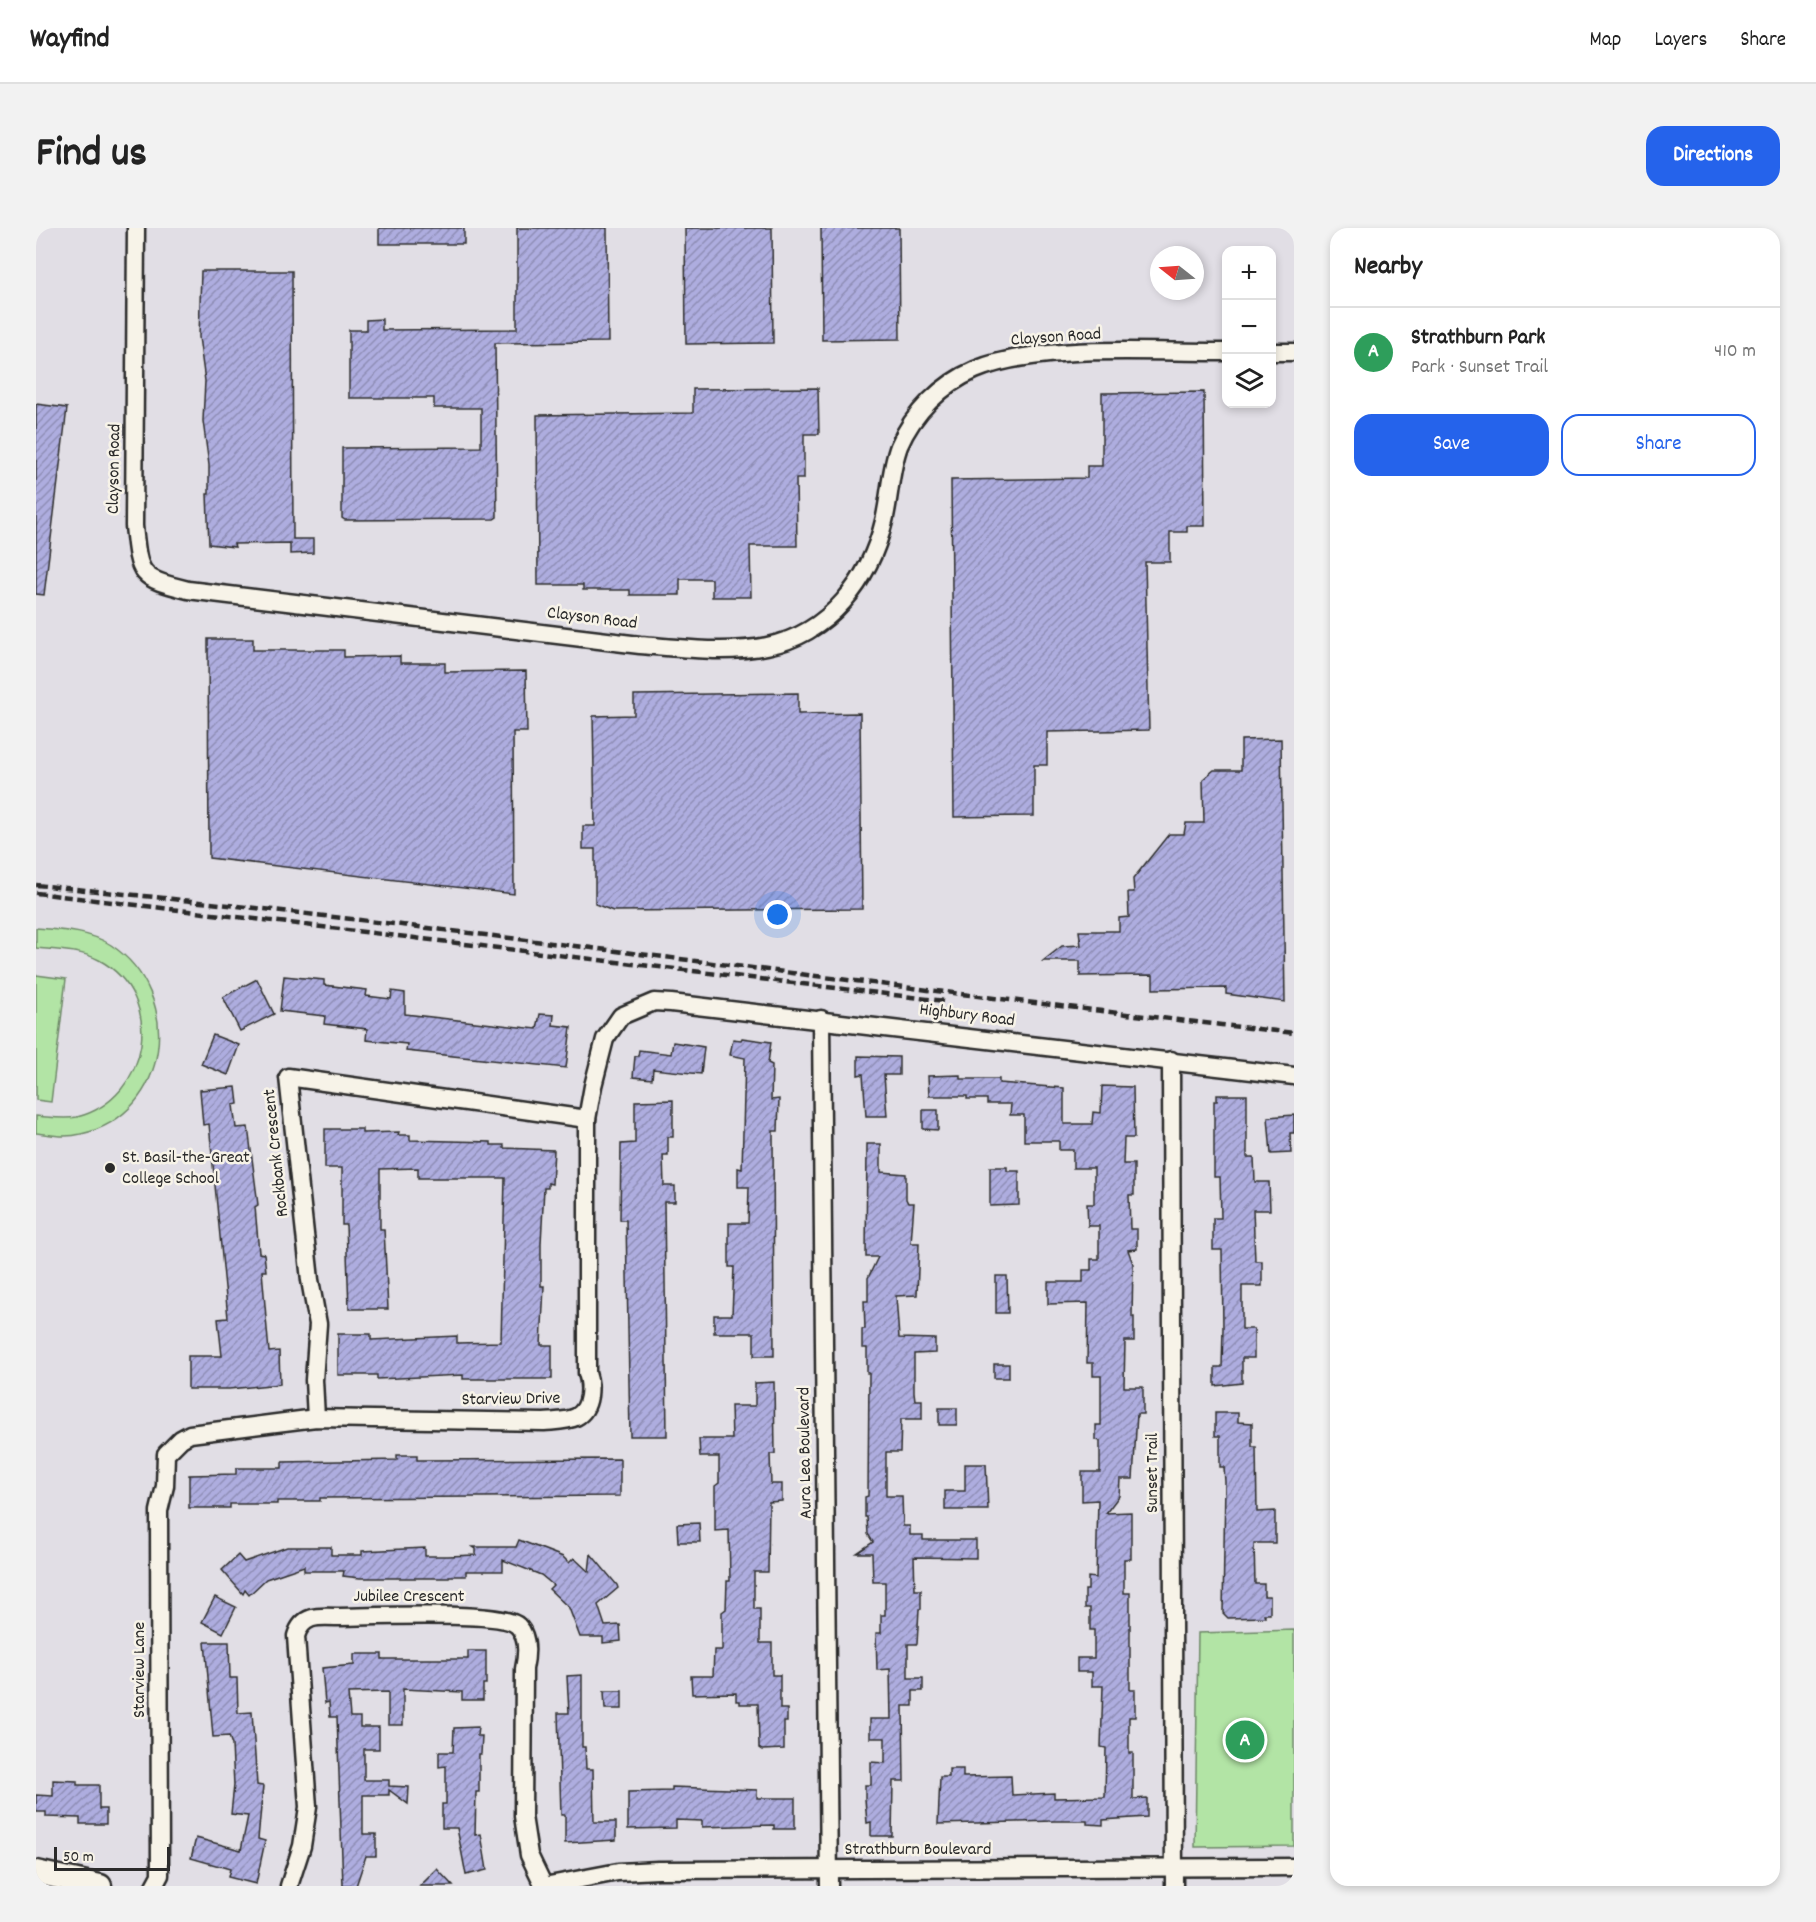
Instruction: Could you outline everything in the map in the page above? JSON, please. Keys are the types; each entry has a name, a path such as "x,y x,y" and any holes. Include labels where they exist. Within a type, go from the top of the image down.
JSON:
{"main road":[{"path":"36,1872 100,1886"}],"street":[{"name":"Clayson Road","path":"136,228 134,526 143,573 150,580 188,590 640,645 714,649 765,647 795,637 827,617 852,595 872,557 883,525 899,446 908,430 932,399 974,371 1011,359 1061,353 1222,352"},
{"path":"1276,352 1294,352"},
{"name":"Highbury Road","path":"635,1008 654,1002 671,1003 1294,1076"},
{"name":"Starview Drive","path":"166,1454 181,1439 190,1434 316,1418 544,1422 580,1416 587,1409 591,1384 587,1372 587,1119 605,1039 611,1027 621,1016 635,1008"},
{"name":"Aura Lea Boulevard","path":"821,1019 829,1878"},
{"name":"Sunset Trail","path":"1171,1060 1174,1886"},
{"name":"Rockbank Crescent","path":"316,1418 314,1380 318,1324 310,1280 288,1077 587,1119"},
{"name":"Starview Lane","path":"154,1886 160,1875 159,1510 165,1486 166,1454"},
{"name":"Jubilee Crescent","path":"289,1886 302,1846 308,1807 296,1636 298,1627 309,1618 320,1615 502,1618 519,1626 525,1638 527,1653 524,1669 523,1816 529,1855 544,1886"},
{"name":"Strathburn Boulevard","path":"544,1886 618,1872 829,1878 1174,1867 1294,1867"}],"green space":[{"path":"36,928 85,934 111,945 135,966 150,992 158,1021 158,1050 150,1078 134,1103 111,1122 81,1134 58,1136 36,1133 36,1116 77,1117 102,1106 121,1090 134,1069 141,1045 141,1021 135,997 121,977 99,960 84,954 36,948"},
{"path":"36,975 66,979 51,1102 36,1100"},
{"path":"1294,1630 1294,1846 1195,1847 1198,1633"}],"building":[{"path":"379,228 464,228 464,244 379,244"},
{"path":"517,228 607,228 608,342 495,343 497,517 494,519 345,520 342,518 342,448 481,447 481,408 434,408 434,398 349,398 349,330 366,330 366,320 382,319 382,330 517,329"},
{"path":"685,228 772,228 773,343 686,344"},
{"path":"821,228 899,228 900,339 822,340"},
{"path":"201,271 292,271 293,539 313,539 313,553 290,554 290,543 234,544 235,547 209,544 207,494 209,494 209,465 203,421 205,381 199,337"},
{"path":"818,388 819,434 804,434 804,479 796,479 797,546 750,546 751,597 712,597 712,579 680,579 680,595 630,595 630,590 583,590 583,585 538,585 537,415 693,413 693,389"},
{"path":"1204,392 1205,526 1187,526 1187,532 1170,532 1170,562 1145,562 1149,730 1047,732 1047,765 1034,765 1034,816 954,817 951,480 1087,478 1087,466 1102,466 1102,393"},
{"path":"36,404 67,408 44,595 36,594"},
{"path":"208,639 253,639 253,650 344,650 344,657 400,656 400,663 445,663 445,672 526,671 527,732 513,732 514,894 209,858"},
{"path":"798,693 798,714 860,713 862,909 613,911 595,904 595,849 583,849 583,826 595,826 593,716 634,715 634,695"},
{"path":"1281,739 1285,1002 1226,994 1226,988 1153,989 1153,975 1080,976 1080,961 1043,961 1062,946 1081,945 1079,931 1119,931 1119,918 1129,917 1128,892 1134,892 1133,879 1169,834 1184,834 1186,823 1204,823 1203,779 1214,770 1241,770 1241,740"},
{"path":"284,976 324,980 324,985 367,990 366,996 391,999 392,991 405,993 405,1014 537,1029 540,1014 554,1015 553,1025 571,1027 566,1068 406,1051 407,1044 366,1040 367,1029 324,1024 325,1016 280,1011"},
{"path":"257,979 274,1014 240,1031 223,997"},
{"path":"213,1035 239,1045 228,1075 201,1064"},
{"path":"742,1038 771,1042 768,1063 772,1065 771,1100 779,1099 778,1131 773,1131 774,1356 754,1356 754,1333 714,1333 714,1315 732,1315 734,1267 729,1267 729,1223 748,1223 749,1187 738,1187 738,1168 742,1169 745,1058 730,1055 733,1039 741,1040"},
{"path":"673,1042 704,1047 701,1074 653,1069 652,1079 633,1077 635,1056 638,1056 639,1050 671,1054"},
{"path":"858,1056 899,1057 899,1075 884,1075 887,1116 866,1116 863,1074 858,1075"},
{"path":"960,1075 960,1079 999,1079 999,1083 1064,1088 1064,1124 1092,1124 1093,1112 1101,1113 1102,1086 1133,1087 1134,1138 1124,1138 1123,1164 1134,1164 1134,1195 1129,1195 1130,1229 1137,1229 1137,1249 1128,1250 1133,1264 1134,1341 1125,1341 1124,1387 1143,1387 1143,1414 1137,1414 1133,1479 1120,1479 1119,1496 1106,1513 1131,1512 1131,1559 1124,1559 1124,1593 1130,1593 1130,1690 1135,1690 1135,1717 1129,1717 1129,1753 1133,1753 1133,1799 1147,1798 1147,1817 1103,1820 1103,1825 1087,1824 1087,1821 938,1824 940,1777 949,1777 949,1769 963,1769 963,1777 1011,1776 1012,1795 1054,1793 1054,1798 1105,1797 1106,1748 1101,1747 1103,1686 1092,1686 1092,1672 1077,1672 1077,1658 1094,1658 1094,1630 1090,1630 1090,1608 1085,1608 1085,1590 1088,1590 1088,1577 1096,1578 1098,1500 1082,1501 1082,1472 1100,1472 1100,1441 1096,1440 1096,1425 1101,1425 1101,1376 1093,1376 1093,1363 1087,1363 1088,1303 1048,1304 1048,1282 1083,1282 1083,1270 1091,1270 1091,1259 1099,1259 1099,1226 1088,1226 1087,1204 1094,1204 1094,1168 1073,1168 1073,1150 1059,1150 1059,1141 1024,1141 1024,1115 1010,1115 1011,1104 987,1104 987,1099 967,1099 967,1096 929,1096 928,1076"},
{"path":"236,1087 238,1104 233,1105 236,1128 248,1127 258,1205 255,1207 259,1253 264,1254 266,1271 262,1271 269,1352 279,1351 280,1384 229,1389 188,1389 188,1356 222,1356 218,1319 228,1318 209,1124 203,1125 200,1090"},
{"path":"1217,1095 1247,1095 1247,1157 1254,1157 1255,1182 1269,1182 1270,1210 1253,1210 1255,1261 1262,1261 1262,1286 1242,1286 1242,1329 1254,1329 1254,1358 1242,1358 1242,1383 1215,1386 1215,1367 1222,1367 1223,1329 1222,1250 1213,1250 1213,1218 1221,1218 1220,1177 1214,1177 1214,1101 1217,1101"},
{"path":"673,1100 673,1137 668,1137 668,1155 663,1155 664,1186 675,1186 675,1202 664,1202 667,1436 630,1436 626,1220 620,1220 621,1144 635,1143 635,1101"},
{"path":"923,1110 938,1110 938,1130 923,1129"},
{"path":"1294,1115 1294,1133 1290,1133 1291,1153 1271,1154 1268,1117"},
{"path":"325,1129 362,1129 362,1133 399,1132 398,1135 410,1135 410,1140 491,1142 491,1145 504,1145 504,1148 554,1150 552,1184 548,1183 548,1188 544,1188 541,1243 541,1286 544,1286 541,1345 552,1345 552,1379 463,1379 463,1375 377,1379 377,1375 338,1375 338,1334 371,1334 371,1340 457,1336 457,1343 501,1342 505,1178 418,1178 418,1168 380,1169 380,1229 384,1229 388,1309 349,1309 346,1225 342,1225 342,1168 325,1168"},
{"path":"867,1144 881,1144 881,1172 906,1174 906,1199 908,1203 914,1203 911,1243 919,1243 917,1295 896,1296 899,1338 935,1339 935,1353 914,1354 914,1392 915,1400 922,1400 922,1419 901,1419 900,1452 886,1452 886,1496 902,1496 903,1526 910,1526 910,1535 923,1535 923,1540 976,1540 976,1558 914,1557 915,1590 921,1590 921,1609 919,1609 917,1644 908,1644 908,1678 923,1678 923,1691 913,1691 913,1706 903,1706 904,1781 893,1781 892,1836 871,1836 871,1822 867,1823 865,1799 865,1785 871,1785 871,1762 885,1763 885,1738 870,1738 870,1719 891,1719 890,1669 877,1670 876,1633 881,1633 881,1615 885,1615 885,1582 873,1582 872,1553 857,1553 873,1542 868,1534 867,1517 865,1517 865,1497 868,1496 869,1373 867,1373 867,1348 862,1348 862,1329 865,1329 864,1301 868,1301 868,1278 878,1257 866,1257"},
{"path":"990,1167 1007,1167 1007,1171 1019,1171 1019,1205 990,1206"},
{"path":"996,1276 1007,1276 1008,1313 996,1313"},
{"path":"994,1364 1009,1364 1009,1378 994,1378"},
{"path":"774,1382 775,1454 770,1454 771,1484 782,1484 782,1501 769,1502 768,1572 754,1572 754,1609 760,1609 760,1643 772,1643 772,1675 780,1675 780,1709 787,1709 787,1722 784,1722 784,1749 762,1750 759,1748 758,1704 740,1704 740,1701 736,1701 736,1693 692,1694 691,1676 713,1676 714,1650 722,1650 722,1612 726,1609 727,1581 730,1581 729,1530 715,1531 715,1486 719,1483 719,1457 700,1457 699,1439 732,1439 731,1406 755,1406 755,1383"},
{"path":"939,1408 957,1408 957,1425 939,1425"},
{"path":"1215,1413 1238,1413 1238,1422 1252,1423 1252,1447 1256,1447 1257,1512 1275,1511 1275,1543 1254,1543 1255,1584 1264,1584 1264,1596 1270,1596 1270,1614 1264,1614 1265,1617 1228,1618 1223,1613 1225,1482 1224,1467 1220,1467 1220,1436 1215,1436"},
{"path":"397,1455 417,1455 417,1460 620,1459 620,1496 320,1498 320,1501 277,1501 277,1504 230,1504 230,1508 189,1508 189,1475 236,1474 236,1468 282,1468 282,1462 397,1460"},
{"path":"965,1464 986,1464 988,1510 945,1510 945,1491 965,1491"},
{"path":"699,1523 700,1542 678,1542 677,1524"},
{"path":"519,1540 563,1557 569,1563 574,1558 589,1572 591,1554 617,1585 618,1588 598,1605 605,1626 620,1625 621,1641 603,1643 603,1637 580,1637 569,1608 549,1589 553,1585 541,1575 503,1560 503,1571 466,1571 466,1576 449,1576 449,1578 360,1578 343,1576 344,1571 304,1571 304,1566 266,1579 249,1595 245,1590 243,1594 222,1570 238,1555 244,1562 287,1547 331,1547 331,1555 362,1555 362,1551 425,1548 425,1556 448,1556 476,1555 476,1549 473,1547 516,1547"},
{"path":"215,1597 236,1607 223,1633 202,1622"},
{"path":"205,1642 229,1642 230,1678 237,1678 238,1713 252,1712 257,1785 263,1786 258,1839 265,1841 256,1884 228,1877 230,1869 191,1858 196,1838 241,1850 248,1816 231,1814 234,1785 232,1745 229,1736 213,1737"},
{"path":"468,1651 486,1651 486,1684 483,1684 483,1700 462,1700 462,1692 403,1689 403,1725 388,1725 388,1692 348,1693 350,1717 360,1717 360,1727 379,1727 379,1749 364,1749 364,1780 389,1780 389,1786 409,1787 408,1804 389,1790 389,1795 363,1795 363,1834 376,1834 376,1856 366,1856 356,1886 343,1886 337,1717 330,1717 329,1702 325,1703 322,1668 354,1665 354,1654 382,1654 382,1659 468,1659"},
{"path":"582,1675 582,1747 585,1747 586,1769 593,1769 594,1822 616,1822 616,1840 565,1843 565,1815 561,1815 558,1713 569,1713 567,1676"},
{"path":"604,1691 622,1691 622,1709 605,1709"},
{"path":"478,1727 477,1736 482,1736 481,1754 479,1754 479,1792 476,1792 475,1835 481,1834 487,1870 466,1875 457,1828 442,1828 442,1804 446,1804 446,1766 439,1767 439,1752 453,1752 454,1728"},
{"path":"53,1780 77,1781 77,1785 99,1785 99,1809 106,1809 106,1824 80,1824 80,1818 46,1817 46,1812 36,1812 36,1795 53,1796"},
{"path":"672,1787 757,1790 757,1798 795,1798 795,1829 774,1829 774,1825 702,1827 702,1821 676,1820 676,1828 628,1829 628,1792 672,1791"},
{"path":"437,1869 453,1886 420,1886"}],"railway":[{"path":"36,885 351,919 1294,1033"},
{"path":"36,893 945,1001"}],"place":[{"name":"St. Basil-the-Great College School","path":"110,1168"},
{"name":"Strathburn Park","path":"1245,1740"}]}
